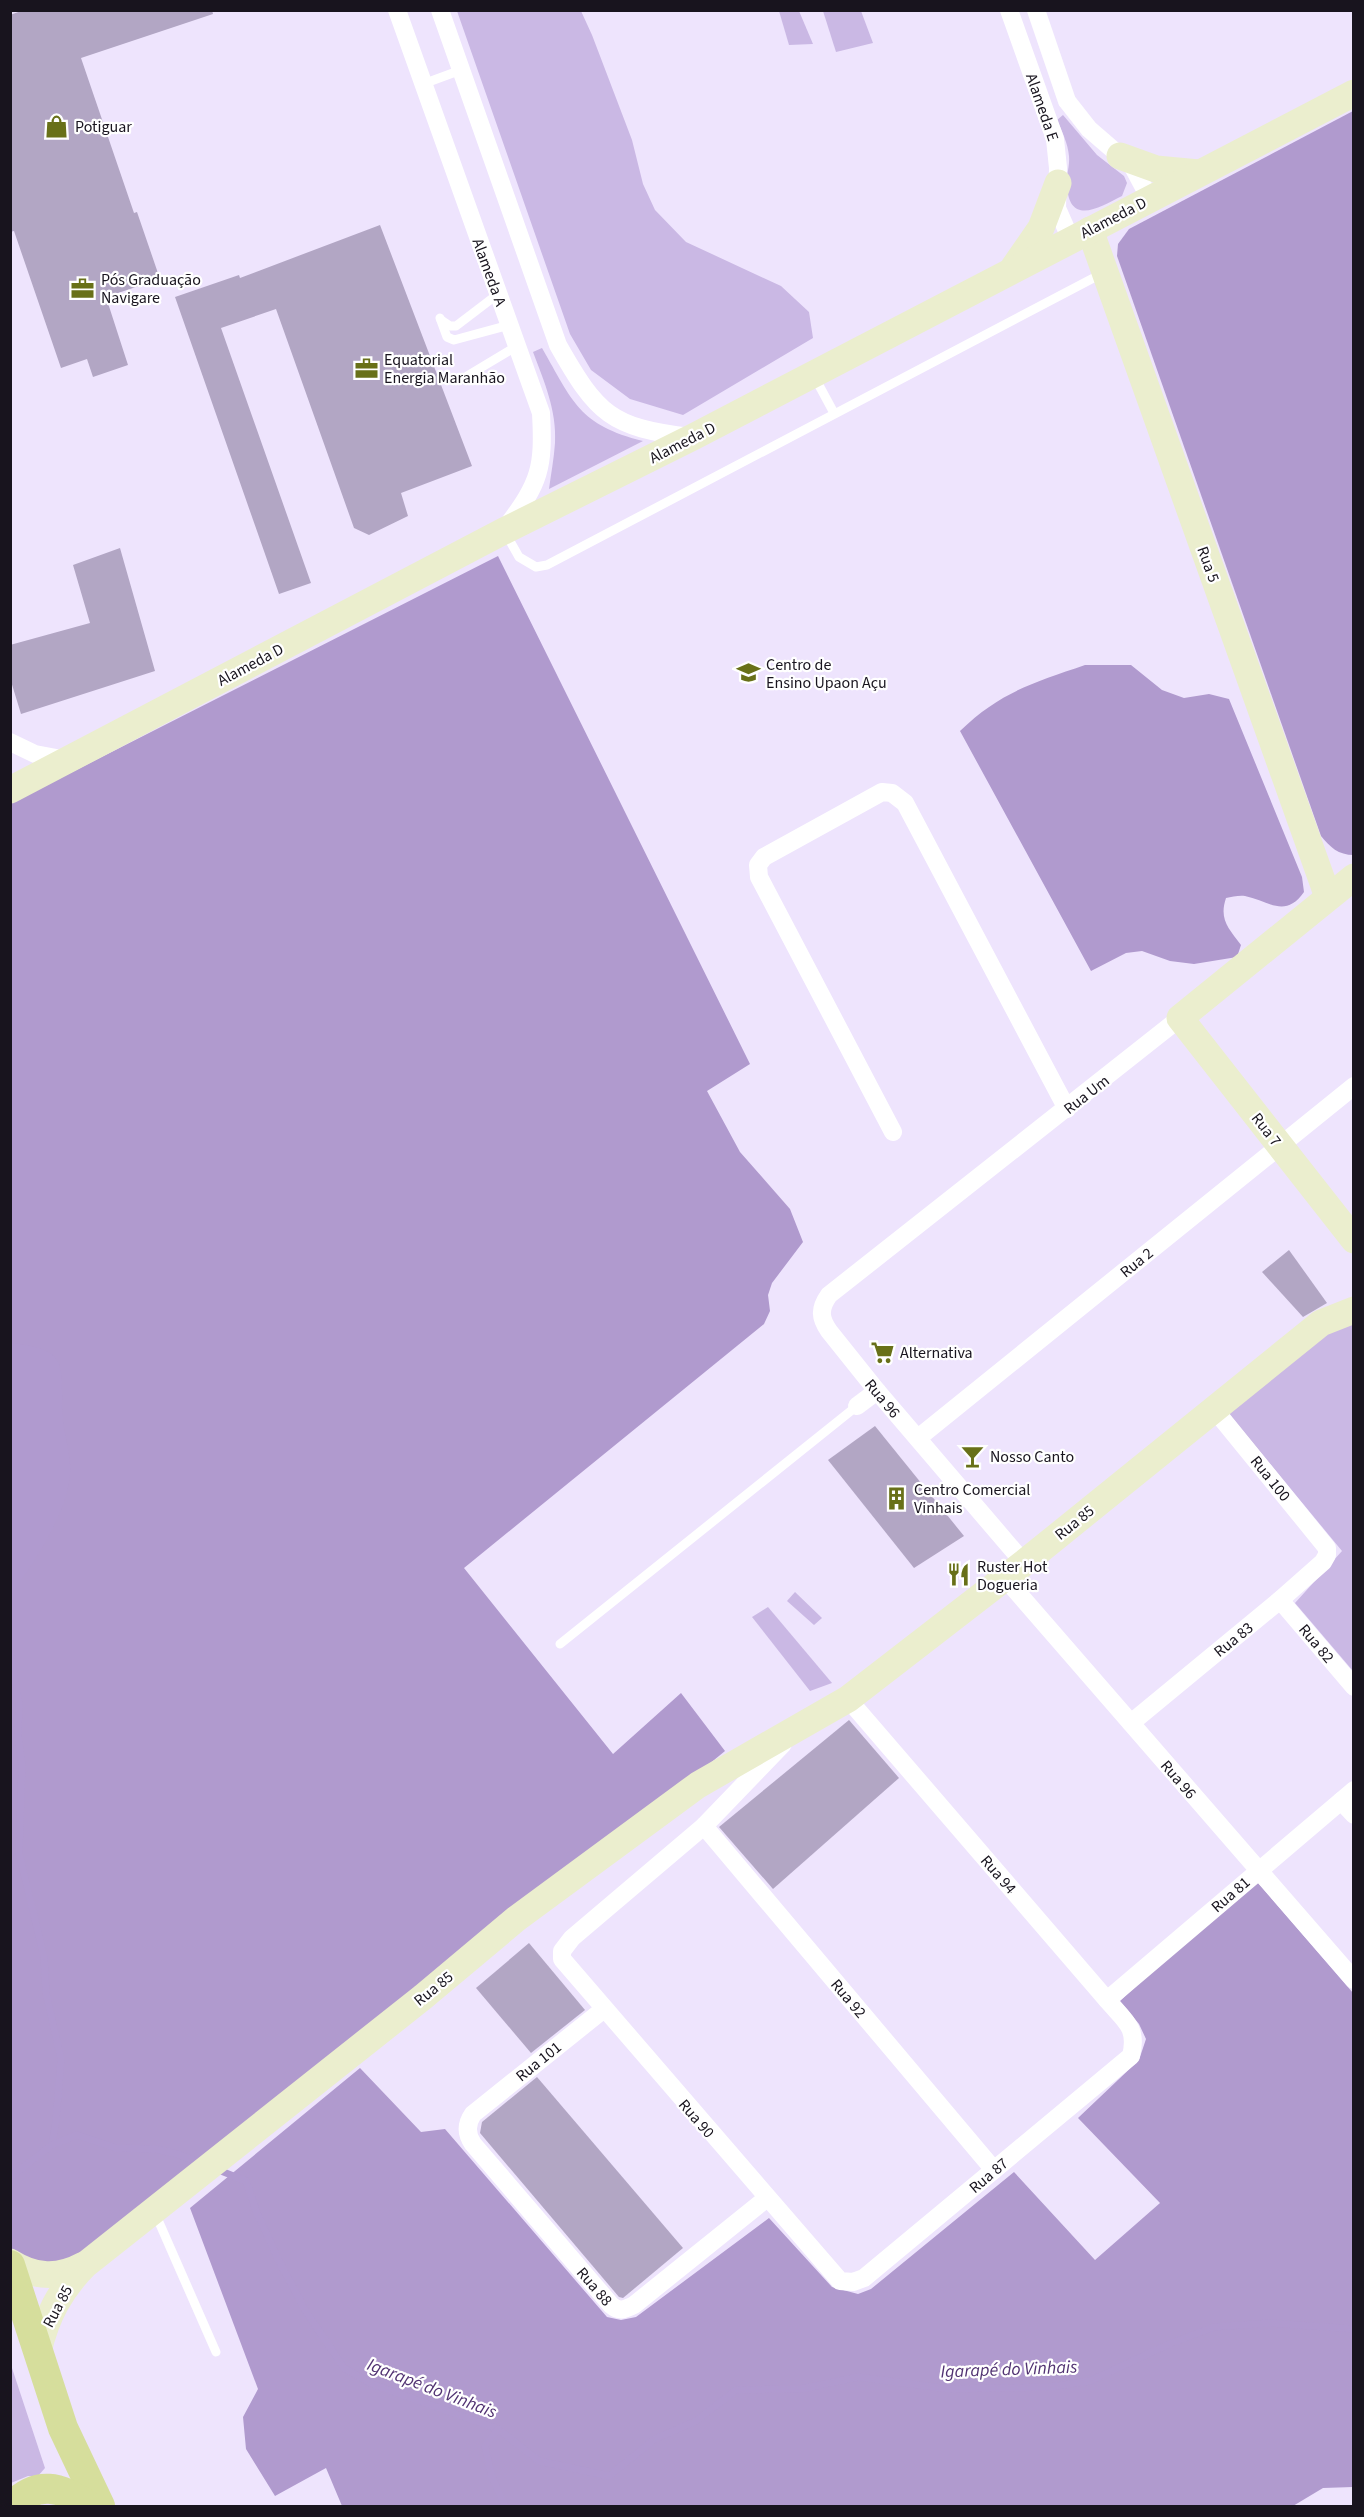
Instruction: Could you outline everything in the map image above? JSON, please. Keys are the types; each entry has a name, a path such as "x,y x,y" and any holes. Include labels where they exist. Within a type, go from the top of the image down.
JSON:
{"main road":[{"path":"10,2263 63,2428 100,2506"},
{"path":"12,2506 35,2489 50,2488 64,2492 88,2506"}],"street":[{"name":"Alameda A","path":"397,10 541,414 543,448 537,482 504,531"},
{"path":"440,10 558,345 582,388 609,414 629,426 653,433 693,437"},
{"name":"Alameda E","path":"1009,10 1055,139 1058,215 1080,235"},
{"name":"Alameda E","path":"1036,10 1067,101 1089,129 1137,173 1149,199"},
{"name":"Alameda D","path":"10,790 504,531 693,437 1353,93"},
{"path":"1120,156 1156,169 1199,173"},
{"path":"1012,269 1041,228 1058,183"},
{"name":"Rua 5","path":"1080,235 1105,272 1328,897"},
{"path":"10,742 35,754 67,760"},
{"path":"893,1132 757,870 764,857 882,792 892,793 905,803 1067,1109"},
{"name":"Rua Um","path":"821,1311 822,1304 829,1295 1067,1109 1353,877"},
{"name":"Rua 7","path":"1180,1018 1353,1240"},
{"name":"Rua 2","path":"918,1438 1353,1086"},
{"name":"Rua 85","path":"38,2352 50,2314 71,2279 85,2265 516,1919 663,1809 719,1772 848,1699 1015,1571 1321,1323 1352,1309"},
{"name":"Rua 96","path":"821,1311 822,1321 829,1331 918,1438 1015,1571 1131,1723 1353,1980"},
{"path":"857,1406 877,1391"},
{"name":"Rua 100","path":"1214,1409 1327,1548"},
{"name":"Rua 83","path":"1131,1723 1323,1562 1327,1555 1327,1548"},
{"name":"Rua 82","path":"1280,1600 1353,1687"},
{"name":"Rua 94","path":"848,1699 1129,2025 1135,2038 1131,2056"},
{"name":"Rua 85","path":"562,1951 572,1938 704,1826 794,1731"},
{"path":"1347,1796 1353,1815"},
{"name":"Rua 81","path":"1107,2000 1347,1796"},
{"name":"Rua 92","path":"704,1826 994,2170"},
{"name":"Rua 90","path":"562,1951 565,1965 840,2281"},
{"name":"Rua 101","path":"473,2114 604,2009"},
{"name":"Rua 87","path":"840,2281 854,2282 864,2278 1131,2056"},
{"name":"Rua 88","path":"473,2114 467,2129 473,2144 616,2310 634,2305 766,2198"},
{"name":"Rua 85","path":"10,2263 38,2275 55,2276 85,2265"}],"lane":[{"path":"423,84 461,70"},
{"path":"504,531 519,557 536,567 547,565 1105,272"},
{"path":"498,294 456,326 444,323 440,318 447,337 454,340 509,325"},
{"path":"467,376 517,346"},
{"path":"813,374 834,414"},
{"path":"560,1644 857,1406"},
{"path":"154,2211 216,2352"}],"shaded area":[{"path":"457,11 581,11 632,140 643,184 655,210 686,242 781,286 809,312 813,338 683,415 630,399 591,370 570,334"},
{"path":"779,11 799,11 813,44 789,45"},
{"path":"823,11 861,11 873,43 836,52"},
{"path":"1353,111 1354,855 1343,854 1335,850 1321,836 1117,256 1118,244 1129,229"},
{"path":"1063,115 1097,155 1124,176 1127,183 1122,196 1087,210 1079,210 1073,206 1067,185 1068,151 1057,120"},
{"path":"542,348 580,409 605,427 643,441 549,489 555,443 554,419 549,396 533,352"},
{"path":"498,556 750,1064 707,1091 740,1152 790,1209 803,1242 772,1283 768,1295 770,1311 764,1324 464,1568 613,1754 681,1693 725,1751 425,1998 82,2269 11,2262 11,803"},
{"path":"1085,665 1131,665 1162,690 1184,698 1209,694 1229,699 1302,877 1304,892 1290,905 1283,906 1245,896 1226,898 1224,918 1241,945 1237,957 1194,964 1170,961 1142,951 1126,953 1091,971 960,731 989,707 1018,690"},
{"path":"1353,1322 1353,1671 1295,1603 1342,1551 1224,1408 1324,1329"},
{"path":"11,1343 42,1349 57,1360 62,1379 62,1416 70,1464 69,1481 59,1516 41,1550 11,1596"},
{"path":"795,1592 822,1618 814,1625 787,1601"},
{"path":"768,1607 832,1683 810,1691 752,1617"},
{"path":"1253,1877 1353,1993 1353,2487 1323,2488 1293,2506 342,2506 326,2468 275,2496 246,2449 243,2417 258,2389 190,2208 360,2068 421,2132 445,2129 607,2317 621,2320 636,2317 769,2218 832,2287 858,2294 871,2289 1014,2172 1095,2260 1160,2203 1078,2118 1139,2060 1146,2039 1139,2024 1120,2001"},
{"path":"10,2362 45,2468 38,2476 28,2476 11,2483"}],"building":[{"path":"24,10 212,10 213,14 81,58 134,213 137,212 160,279 106,297 128,365 93,377 87,359 61,368 14,231 10,232 10,15"},
{"name":"Equatorial Energia Maranhão","path":"380,225 472,466 401,493 408,516 369,535 354,528 276,309 221,328 311,583 279,594 175,297 239,275 240,278"},
{"path":"120,548 155,671 21,714 10,678 10,645 90,623 73,565"},
{"path":"1289,1250 1327,1303 1303,1317 1262,1272"},
{"name":"Centro Comercial Vinhais","path":"875,1426 964,1536 914,1568 828,1460"},
{"path":"849,1720 899,1778 773,1889 719,1827"},
{"path":"529,1943 585,2010 531,2053 476,1988"},
{"path":"537,2077 683,2248 623,2298 619,2297 480,2133 482,2122"}],"waterway":[{"path":"10,1652 19,1704 18,1735 22,1765 19,1853 44,1957 46,1993 61,2059 52,2145"},
{"name":"Igarapé do Vinhais","path":"13,2175 52,2145 77,2135 116,2148 155,2149 203,2164"},
{"name":"Igarapé do Vinhais","path":"216,2169 246,2181 257,2213 278,2259 305,2310 344,2368 372,2384 498,2429 539,2461 609,2476 655,2439 696,2421 736,2390 801,2389 858,2377 949,2389 1049,2387 1090,2381 1169,2344 1214,2327 1269,2323 1354,2329"},
{"path":"498,2429 485,2446 492,2477 505,2506"}],"place":[{"name":"Potiguar","path":"57,126"},
{"name":"Pós Graduação Navigare","path":"83,288"},
{"name":"Equatorial Energia Maranhão","path":"366,368"},
{"name":"Centro de Ensino Upaon Açu","path":"748,673"},
{"name":"Alternativa","path":"882,1352"},
{"name":"Nosso Canto","path":"972,1456"},
{"name":"Centro Comercial Vinhais","path":"896,1498"},
{"name":"Ruster Hot Dogueria","path":"959,1575"}]}
